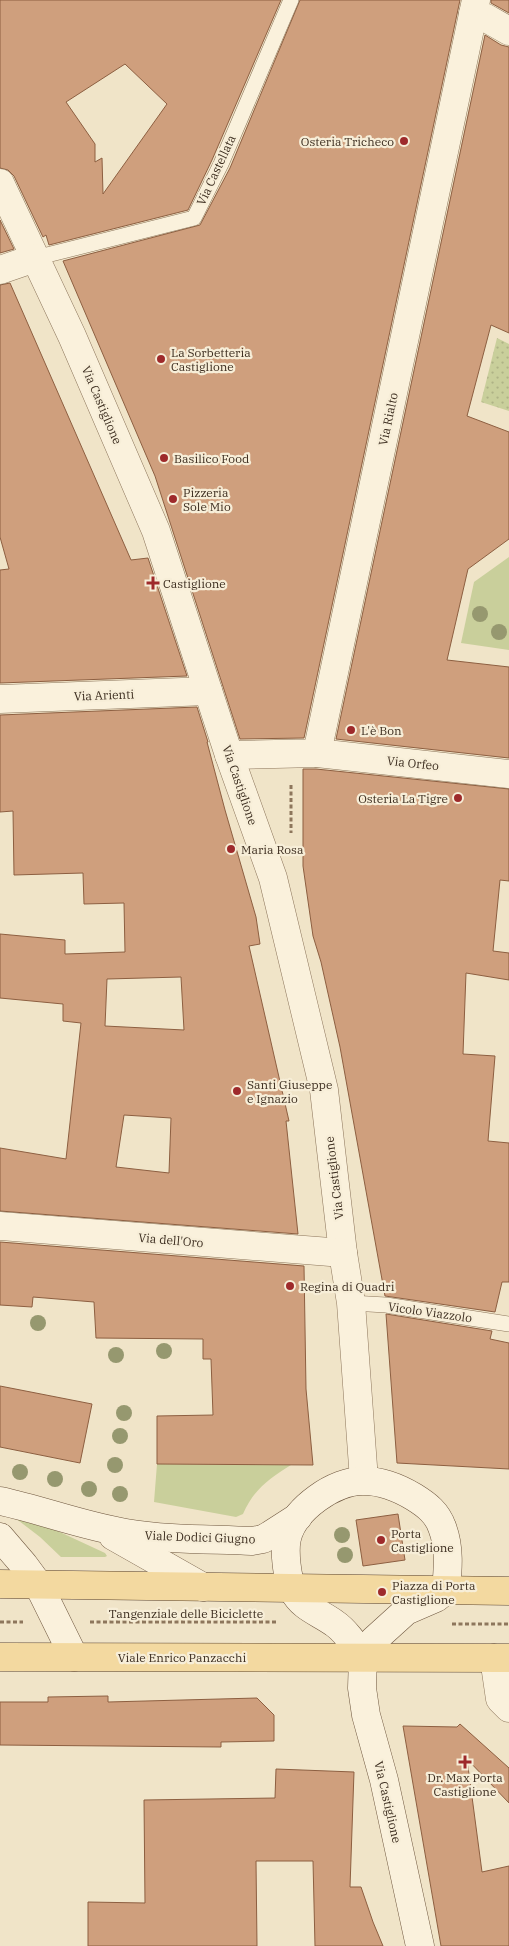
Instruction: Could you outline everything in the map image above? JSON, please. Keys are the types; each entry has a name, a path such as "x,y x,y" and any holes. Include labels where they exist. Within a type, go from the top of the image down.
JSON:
{"main road":[{"path":"0,1584 509,1591"},
{"name":"Viale Enrico Panzacchi","path":"0,1657 495,1658"}],"street":[{"path":"475,7 486,18 509,31"},
{"name":"Via Rialto","path":"317,753 475,7"},
{"name":"Via Castiglione","path":"0,183 72,336 156,531 229,755 273,878 324,1090 342,1253 351,1303 364,1480"},
{"path":"0,270 36,258"},
{"name":"Via Arienti","path":"0,699 208,691"},
{"path":"229,755 317,753"},
{"name":"Via Orfeo","path":"317,753 509,774"},
{"name":"Via dell'Oro","path":"0,1226 342,1253"},
{"path":"364,1480 402,1490 434,1512 443,1527 448,1564 446,1590 436,1598 406,1611 374,1640 363,1657 353,1642 335,1623 308,1608 300,1601 292,1589 287,1565 287,1538 292,1524 328,1490 343,1484 364,1480"},
{"name":"Viale Dodici Giugno","path":"0,1501 97,1527 152,1536 252,1541 270,1536 298,1517"},
{"name":"Viale Dodici Giugno","path":"97,1527 203,1587"},
{"path":"0,1537 38,1584 74,1657"},
{"name":"Via Castiglione","path":"363,1657 362,1688 366,1715 384,1780 420,1946"},
{"path":"495,1658 500,1699 509,1708"}],"lane":[{"name":"Via Castellata","path":"36,258 194,218 221,164 291,0"},
{"name":"Vicolo Viazzolo","path":"351,1303 386,1305 509,1324"}],"path":[{"path":"243,1588 254,1622 255,1657"},
{"path":"481,1591 482,1624 495,1658"},
{"path":"0,1622 10,1622"},
{"name":"Tangenziale delle Biciclette","path":"93,1622 280,1622"},
{"path":"443,1624 509,1624"}],"green space":[{"path":"497,338 509,344 509,411 481,402"},
{"path":"509,557 509,650 461,643 474,582"},
{"path":"157,1464 291,1465 263,1485 247,1505 243,1514 236,1517 154,1502"},
{"path":"6,1511 49,1527 105,1553 107,1556 61,1557 40,1537"}],"building":[{"path":"0,0 281,0 212,160 188,210 49,245 46,235 43,237 14,176 8,170 0,168","holes":["125,64 167,104 103,194 102,158 95,162 95,144 66,102"]},
{"path":"300,0 460,0 304,738 240,739 155,476 63,261 200,225 230,168"},
{"path":"491,0 509,0 509,13 491,3"},
{"path":"485,35 501,45 509,47 509,333 491,325 467,416 509,432 509,539 468,569 447,660 509,667 509,758 336,739"},
{"path":"0,220 14,249 0,253"},
{"path":"10,283 131,560 148,558 187,676 0,683 0,570 9,569 0,537 0,285"},
{"path":"197,707 256,917 260,944 249,946 289,1121 286,1121 298,1234 0,1211 0,1148 66,1159 81,1023 63,1021 63,1004 0,998 0,934 65,940 65,954 125,952 124,903 84,904 83,873 14,875 13,811 0,812 0,715","holes":["181,977 184,1030 105,1026 107,979","124,1115 171,1118 169,1173 116,1167"]},
{"path":"303,769 509,789 509,881 500,880 493,951 509,953 509,980 466,973 463,1054 495,1056 488,1141 509,1143 509,1282 502,1282 495,1312 385,1296 340,1047 321,962 313,936 303,866"},
{"path":"0,1242 304,1266 306,1389 313,1465 157,1464 157,1416 213,1415 211,1359 203,1359 203,1339 96,1338 94,1302 33,1297 32,1307 0,1305"},
{"path":"386,1314 492,1331 490,1339 509,1343 509,1469 397,1463"},
{"path":"0,1386 92,1404 80,1463 0,1447"},
{"name":"Porta Castiglione","path":"398,1514 405,1560 363,1566 356,1520"},
{"path":"108,1696 108,1702 257,1698 274,1715 274,1741 221,1742 221,1747 0,1745 0,1702 48,1702 48,1697"},
{"path":"460,1724 509,1768 509,1803 467,1759 482,1872 509,1866 509,1946 441,1946 403,1726 457,1727"},
{"path":"276,1769 354,1772 350,1887 361,1887 383,1946 315,1946 313,1861 256,1861 257,1946 88,1946 88,1902 145,1903 144,1800 275,1798"}],"place":[{"name":"Osteria Tricheco","path":"404,141"},
{"name":"La Sorbetteria Castiglione","path":"161,359"},
{"name":"Basilico Food","path":"164,458"},
{"name":"Pizzeria Sole Mio","path":"173,499"},
{"name":"Castiglione","path":"153,583"},
{"name":"L'è Bon","path":"351,730"},
{"name":"Osteria La Tigre","path":"458,798"},
{"name":"Maria Rosa","path":"231,849"},
{"name":"Santi Giuseppe e Ignazio","path":"237,1091"},
{"name":"Regina di Quadri","path":"290,1286"},
{"name":"Porta Castiglione","path":"381,1540"},
{"name":"Piazza di Porta Castiglione","path":"382,1592"},
{"name":"Dr. Max Porta Castiglione","path":"465,1762"}]}
